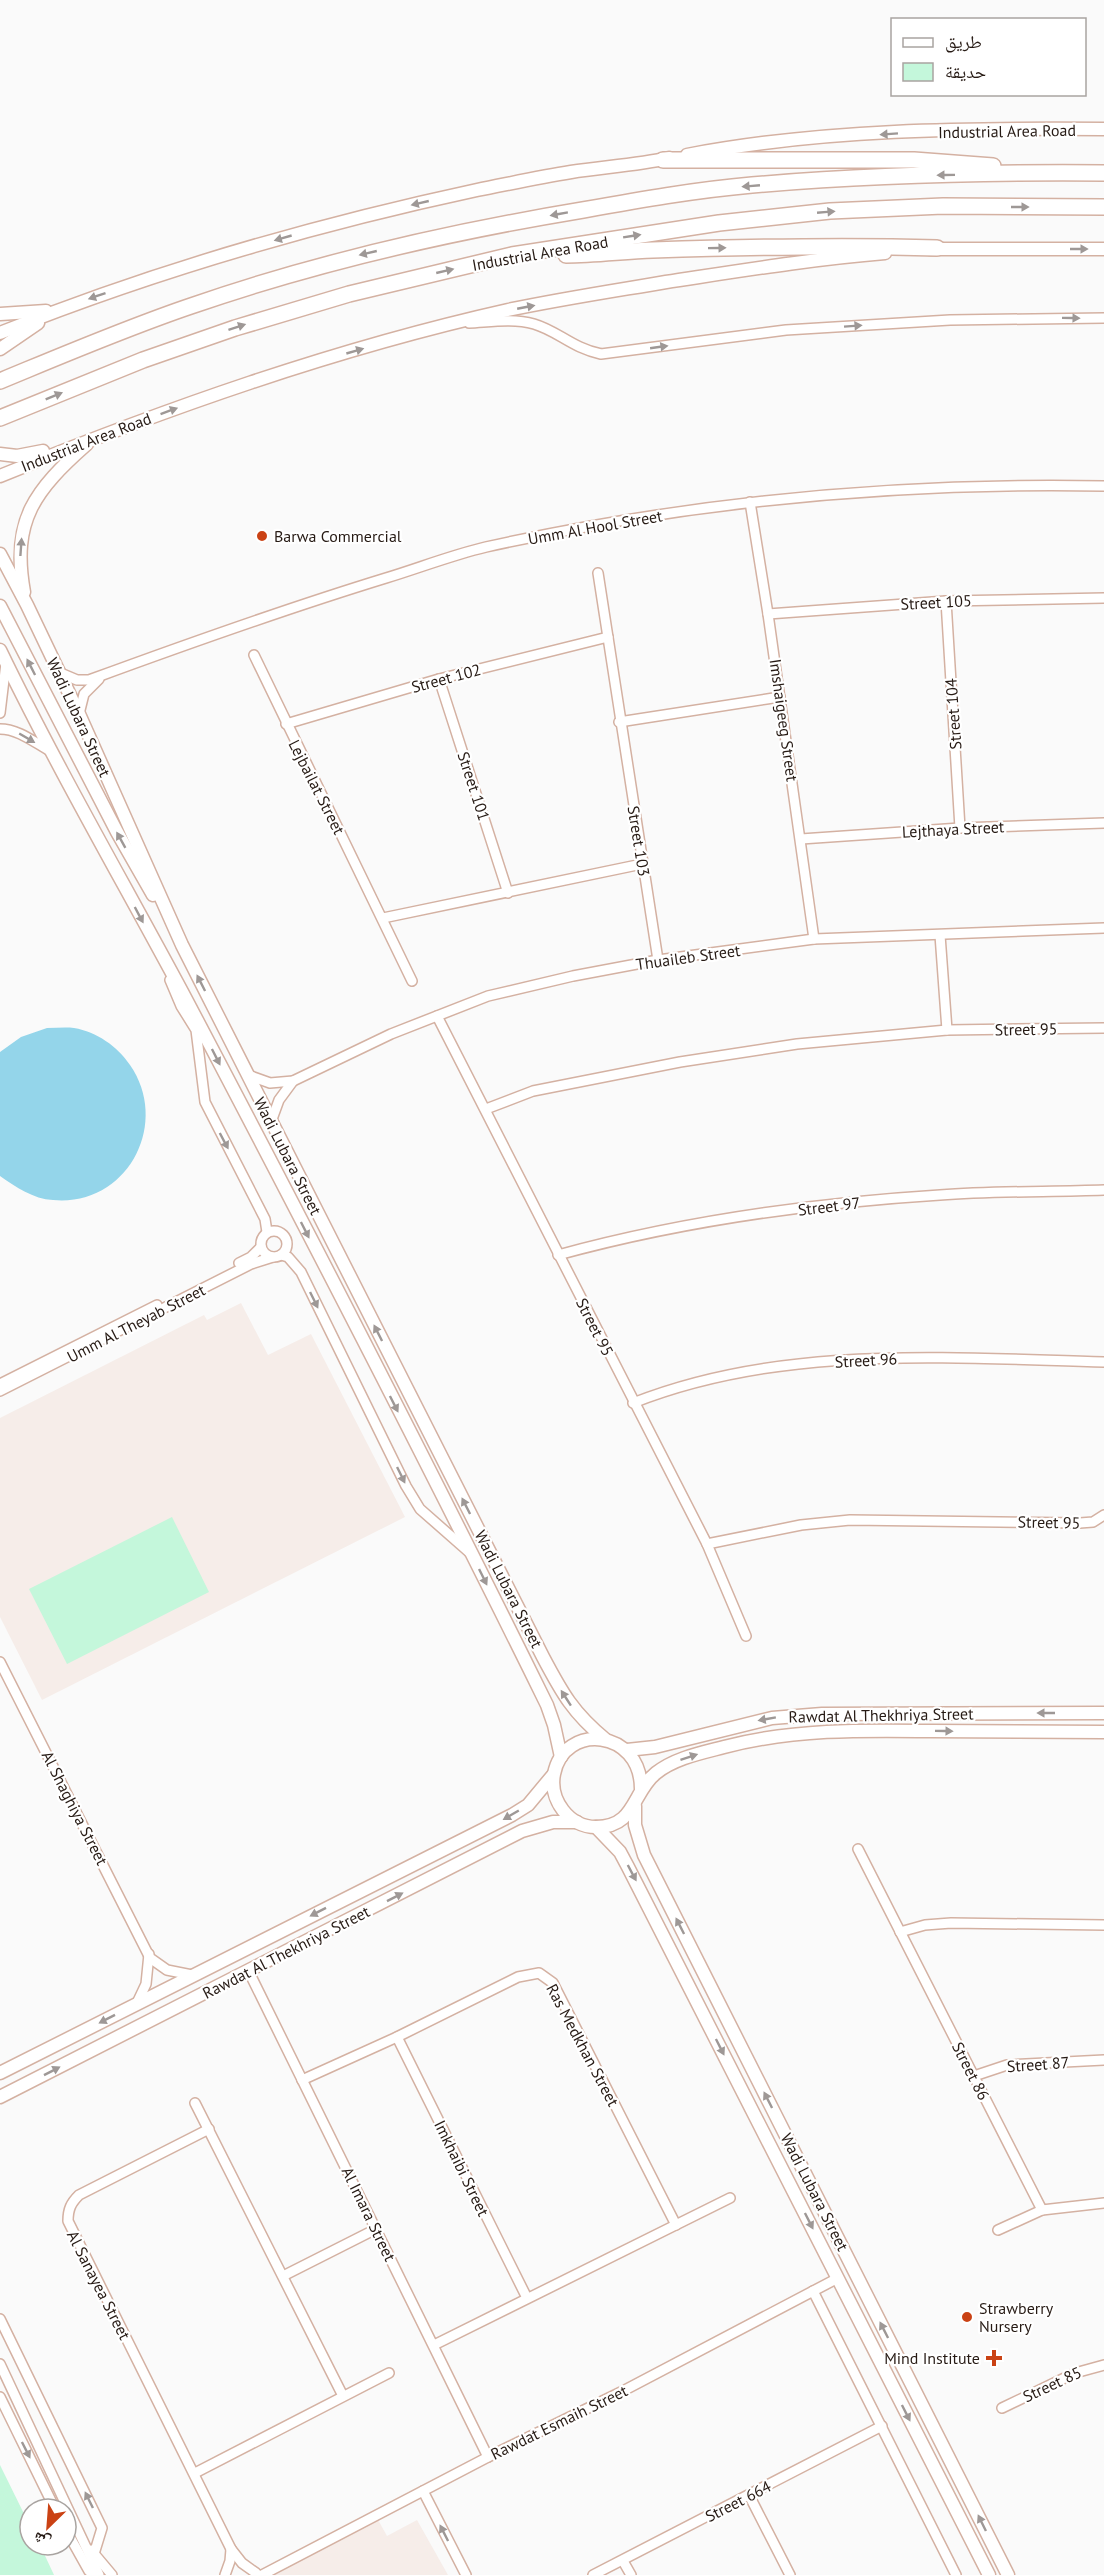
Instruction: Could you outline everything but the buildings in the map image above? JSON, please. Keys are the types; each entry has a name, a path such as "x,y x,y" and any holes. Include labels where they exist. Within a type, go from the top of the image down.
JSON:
{"highway":[{"path":"663,160 914,160 1096,173"},
{"name":"Industrial Area Road","path":"0,381 130,328 264,282 356,256 542,217 672,195 751,185 892,176 1096,173"},
{"name":"Industrial Area Road","path":"0,418 143,360 235,328 349,294 512,255 719,223 830,211 943,206 1104,207"},
{"path":"512,255 849,246 937,248"}],"street":[{"name":"Industrial Area Road","path":"0,333 193,263 340,222 477,190 569,172 663,160 703,152 823,138 900,133 1104,129"},
{"name":"Industrial Area Road","path":"0,476 94,438 234,388 448,325 564,299 847,256 937,248 1104,249"},
{"path":"0,314 56,311"},
{"path":"0,349 56,311"},
{"name":"Industrial Area Road","path":"448,325 524,322 536,324 585,351 601,354 786,330 950,320 1104,318"},
{"path":"0,454 30,455 94,438"},
{"path":"27,604 20,564 24,523 31,506 46,484 94,438"},
{"name":"Umm Al Hool Street","path":"58,672 77,680 89,680 280,610 484,548 653,517 750,502 897,489 1019,484 1104,486"},
{"name":"Imshaigeeg Street","path":"750,502 814,939"},
{"name":"Wadi Lubara Street","path":"0,554 27,604 79,714 182,945 564,1697 578,1715 606,1740"},
{"name":"Street 103","path":"598,573 619,722 658,960"},
{"name":"Street 105","path":"768,614 946,601 1104,598"},
{"name":"Street 104","path":"946,601 960,828"},
{"path":"0,606 117,832 182,945"},
{"name":"Street 102","path":"286,723 439,679 608,637"},
{"name":"Wadi Lubara Street","path":"0,650 52,752 209,1043 473,1556 547,1706 561,1757"},
{"name":"Lejbailat Street","path":"254,655 412,981"},
{"path":"0,713 6,663"},
{"name":"Umm Al Hool Street","path":"79,714 84,694 91,685 106,674"},
{"name":"Street 101","path":"439,679 508,893"},
{"path":"619,722 780,697"},
{"path":"0,729 10,729 52,752"},
{"name":"Lejthaya Street","path":"801,839 960,828 1104,823"},
{"path":"383,918 642,864"},
{"name":"Thuaileb Street","path":"248,1075 270,1083 293,1081 391,1034 488,996 573,976 658,960 814,939 1104,928"},
{"path":"940,935 947,1030"},
{"path":"158,950 181,1006 196,1030 205,1102 265,1219 267,1232"},
{"name":"Street 95","path":"437,1016 707,1544 746,1636"},
{"name":"Street 95","path":"486,1109 533,1091 680,1062 797,1044 947,1030 1104,1028"},
{"path":"271,1122 279,1100 293,1081"},
{"name":"Street 97","path":"558,1255 656,1231 854,1202 941,1195 1104,1190"},
{"path":"277,1256 287,1246 285,1236 277,1231 267,1232 263,1236 261,1247 267,1255 277,1256 288,1257 301,1272 406,1486 420,1509 473,1556"},
{"name":"Umm Al Theyab Street","path":"0,1384 247,1259 261,1247"},
{"name":"Umm Al Theyab Street","path":"0,1391 251,1264 277,1256"},
{"name":"Street 96","path":"633,1403 655,1394 723,1375 794,1364 871,1358 936,1357 1104,1362"},
{"name":"Street 95","path":"707,1544 801,1525 850,1520 1080,1523 1093,1522 1104,1515"},
{"name":"Al Shaghiya Street","path":"0,1662 149,1954 155,1963 167,1970 195,1975"},
{"name":"Rawdat Al Thekhriya Street","path":"627,1750 655,1747 772,1718 822,1714 1104,1713"},
{"name":"Rawdat Al Thekhriya Street","path":"641,1789 654,1775 680,1760 726,1746 779,1735 877,1730 1104,1732"},
{"path":"594,1739 606,1740 627,1750 639,1768 641,1789 635,1806 618,1822 596,1827 577,1822 560,1807 555,1797 553,1775 561,1757 570,1748 594,1739"},
{"name":"Rawdat Al Thekhriya Street","path":"0,2073 512,1815 528,1805 553,1775"},
{"name":"Wadi Lubara Street","path":"635,1806 635,1825 644,1855 1008,2575"},
{"name":"Rawdat Al Thekhriya Street","path":"0,2097 522,1831 553,1822 577,1822"},
{"name":"Wadi Lubara Street","path":"596,1827 620,1852 628,1867 989,2575"},
{"name":"Street 86","path":"858,1849 1042,2210"},
{"path":"900,1932 925,1925 951,1923 1104,1925"},
{"path":"136,2005 146,1984 149,1954"},
{"name":"Al Imara Street","path":"249,1972 488,2457"},
{"name":"Ras Medkhan Street","path":"302,2080 398,2037 518,1977 539,1973 553,1983 676,2224"},
{"name":"Imkhaibi Street","path":"398,2037 527,2298"},
{"name":"Street 87","path":"974,2076 1007,2065 1104,2060"},
{"path":"195,2103 343,2396"},
{"name":"Al Sanayea Street","path":"209,2129 79,2195 71,2202 68,2211 71,2231 195,2473 231,2549 242,2563 256,2574"},
{"path":"434,2344 730,2198"},
{"path":"998,2230 1042,2210 1104,2203"},
{"path":"283,2276 376,2229"},
{"name":"Rawdat Esmaih Street","path":"256,2574 280,2565 488,2457 621,2392 838,2278"},
{"path":"813,2291 956,2575"},
{"path":"0,2319 102,2528 94,2554"},
{"path":"0,2364 62,2497"},
{"name":"Street 85","path":"1002,2408 1075,2373 1104,2365"},
{"path":"195,2473 389,2373"},
{"path":"0,2397 49,2497"},
{"name":"Street 664","path":"593,2575 882,2426"},
{"path":"423,2491 466,2575"},
{"path":"749,2495 790,2575"},
{"path":"78,2530 94,2554 112,2575"},
{"path":"78,2530 97,2575"},
{"path":"225,2575 231,2549"},
{"path":"78,2552 84,2563 97,2575"},
{"path":"623,2560 630,2575"}],"shaded area":[{"path":"241,1303 268,1355 311,1334 405,1517 42,1700 0,1617 0,1418 204,1315 207,1320"},
{"path":"377,2518 387,2536 417,2520 448,2575 266,2575"}],"green space":[{"path":"172,1517 209,1592 67,1664 29,1589"},
{"path":"0,2465 18,2502 18,2557 46,2557 54,2575 0,2575"}],"water":[{"path":"47,1028 82,1030 113,1046 130,1065 141,1088 146,1112 143,1135 135,1157 121,1176 102,1190 79,1199 53,1200 32,1195 0,1176 0,1052 21,1037"}],"place":[{"name":"Barwa Commercial","path":"262,536"},
{"name":"Strawberry Nursery","path":"967,2317"},
{"name":"Mind Institute","path":"994,2358"}]}
